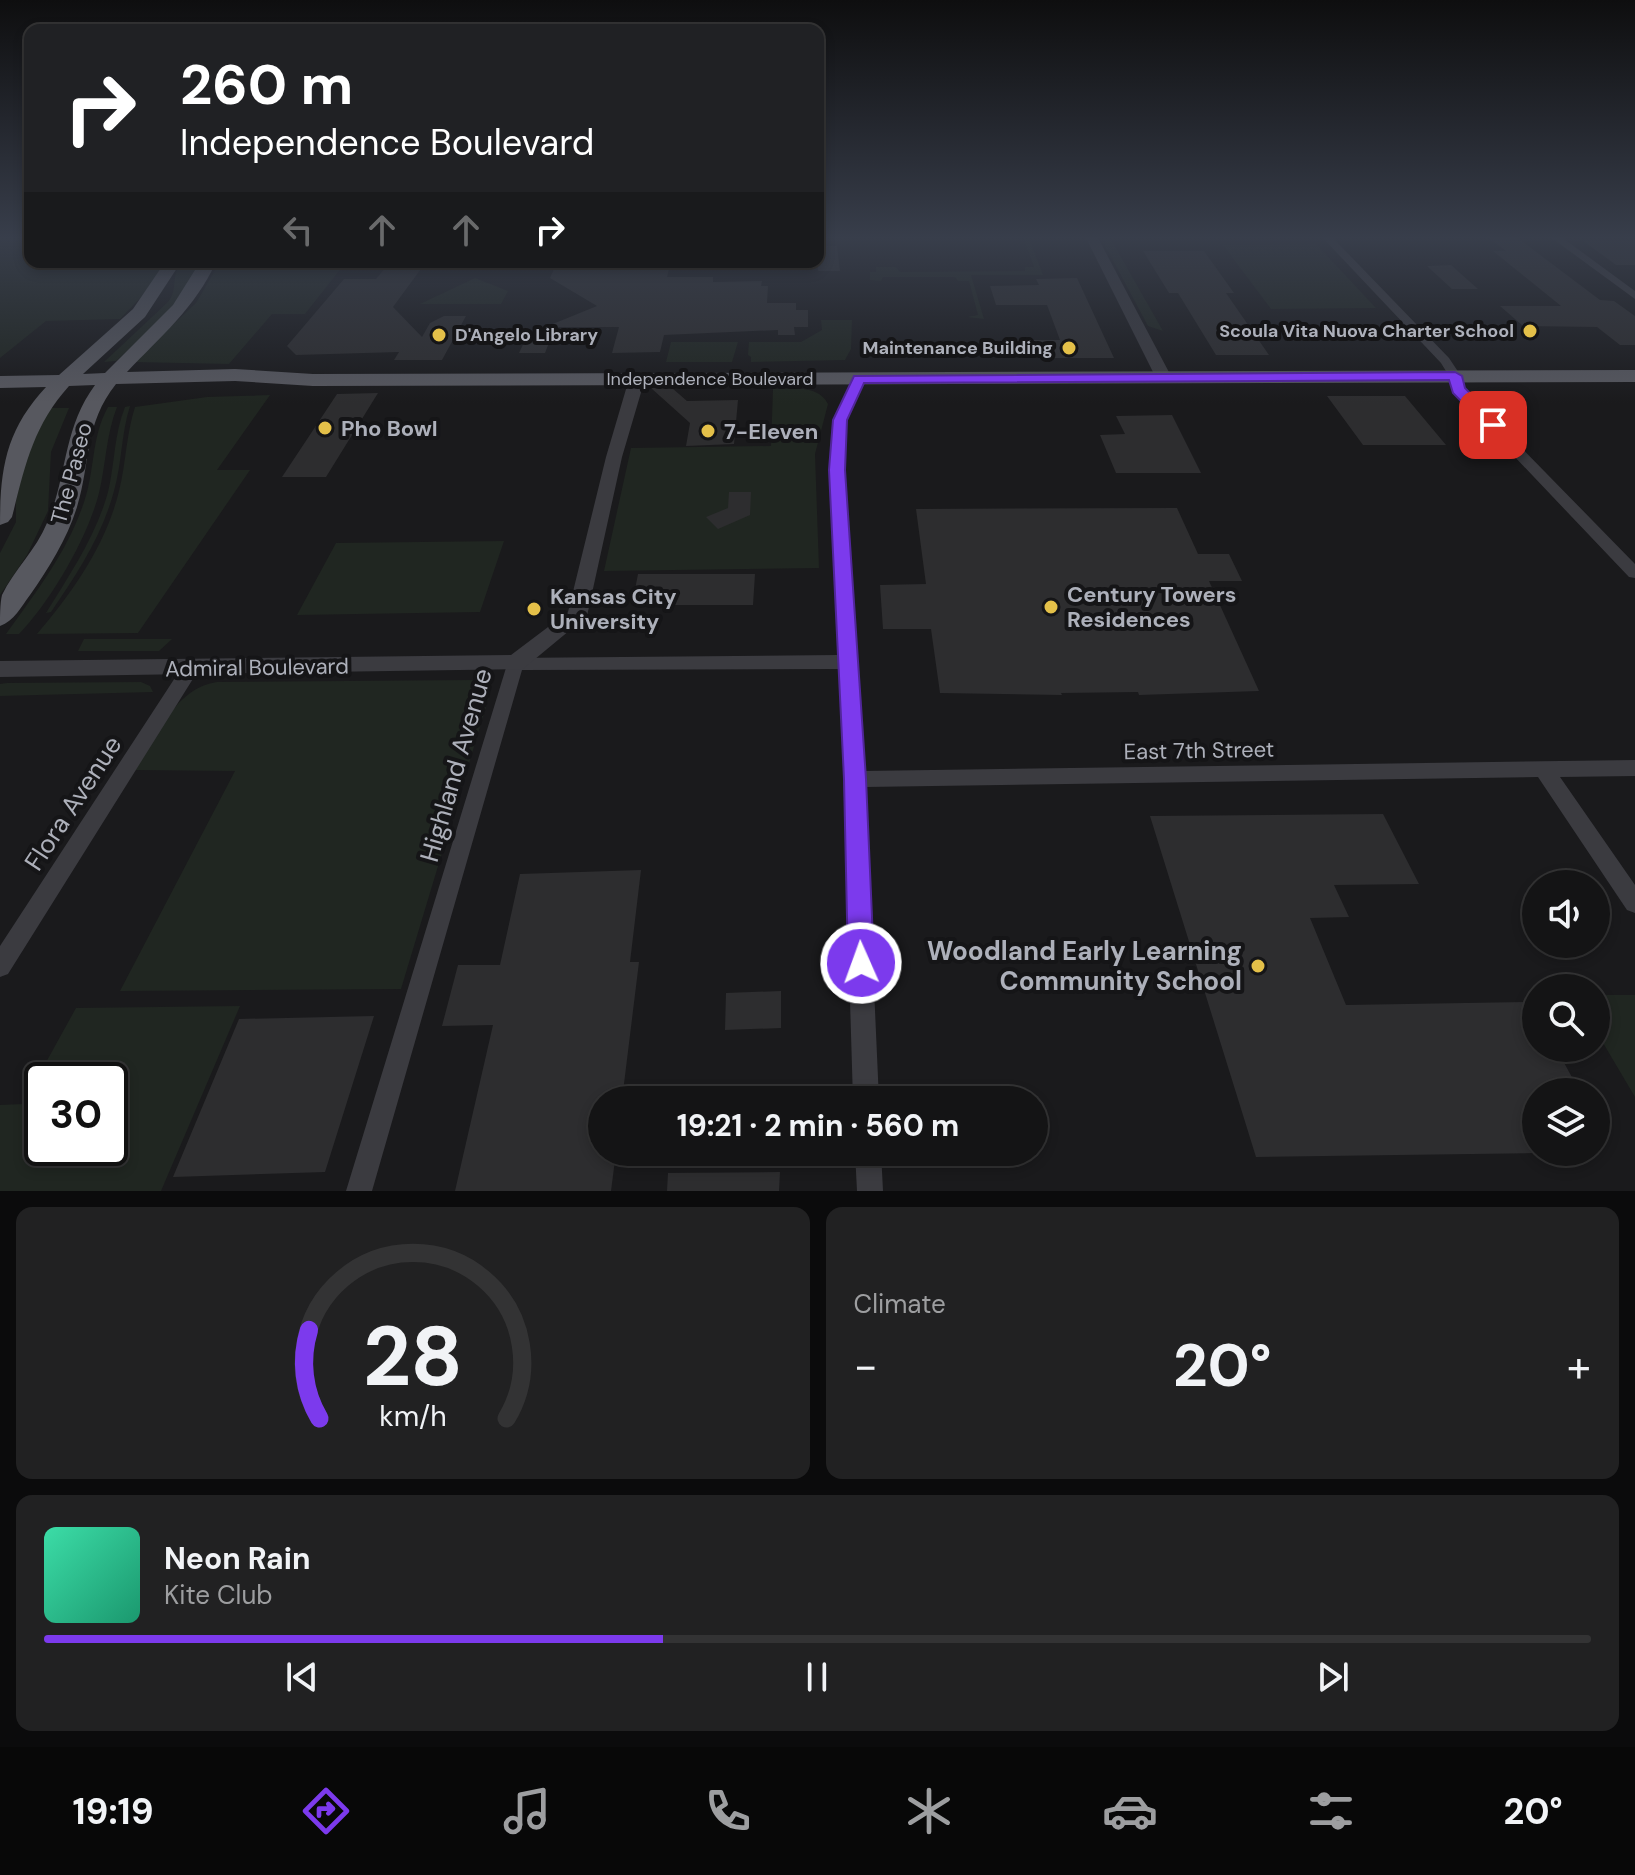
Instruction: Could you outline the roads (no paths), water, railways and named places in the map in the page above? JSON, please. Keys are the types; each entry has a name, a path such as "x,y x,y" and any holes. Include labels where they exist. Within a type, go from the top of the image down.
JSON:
{"main road":[{"name":"The Paseo","path":"0,517 26,430 40,406 62,382 139,313 153,292"},
{"name":"The Paseo","path":"0,616 34,570 59,525 70,488 78,434 90,406 107,383 193,292"},
{"name":"Independence Boulevard","path":"0,382 278,385 313,380 1635,376"}],"street":[{"path":"1120,292 1163,376"},
{"path":"1379,292 1445,361 1455,376 1458,390 1635,573"},
{"name":"Highland Avenue","path":"359,1191 515,663 577,616 614,457 637,379"},
{"path":"859,379 840,420 838,437 855,779 866,1086"},
{"path":"515,663 848,662"},
{"name":"Admiral Boulevard","path":"0,669 515,663"},
{"name":"Flora Avenue","path":"0,966 190,669"},
{"name":"East 7th Street","path":"855,779 1635,768"},
{"path":"1544,770 1635,903"},
{"path":"869,1166 870,1191"}],"place":[{"name":"Scoula Vita Nuova Charter School","path":"1530,331"},
{"name":"D'Angelo Library","path":"439,335"},
{"name":"Maintenance Building","path":"1069,348"},
{"name":"Pho Bowl","path":"325,428"},
{"name":"7-Eleven","path":"708,431"},
{"name":"Century Towers Residences","path":"1051,607"},
{"name":"Kansas City University","path":"534,609"},
{"name":"Woodland Early Learning Community School","path":"1258,966"}]}
